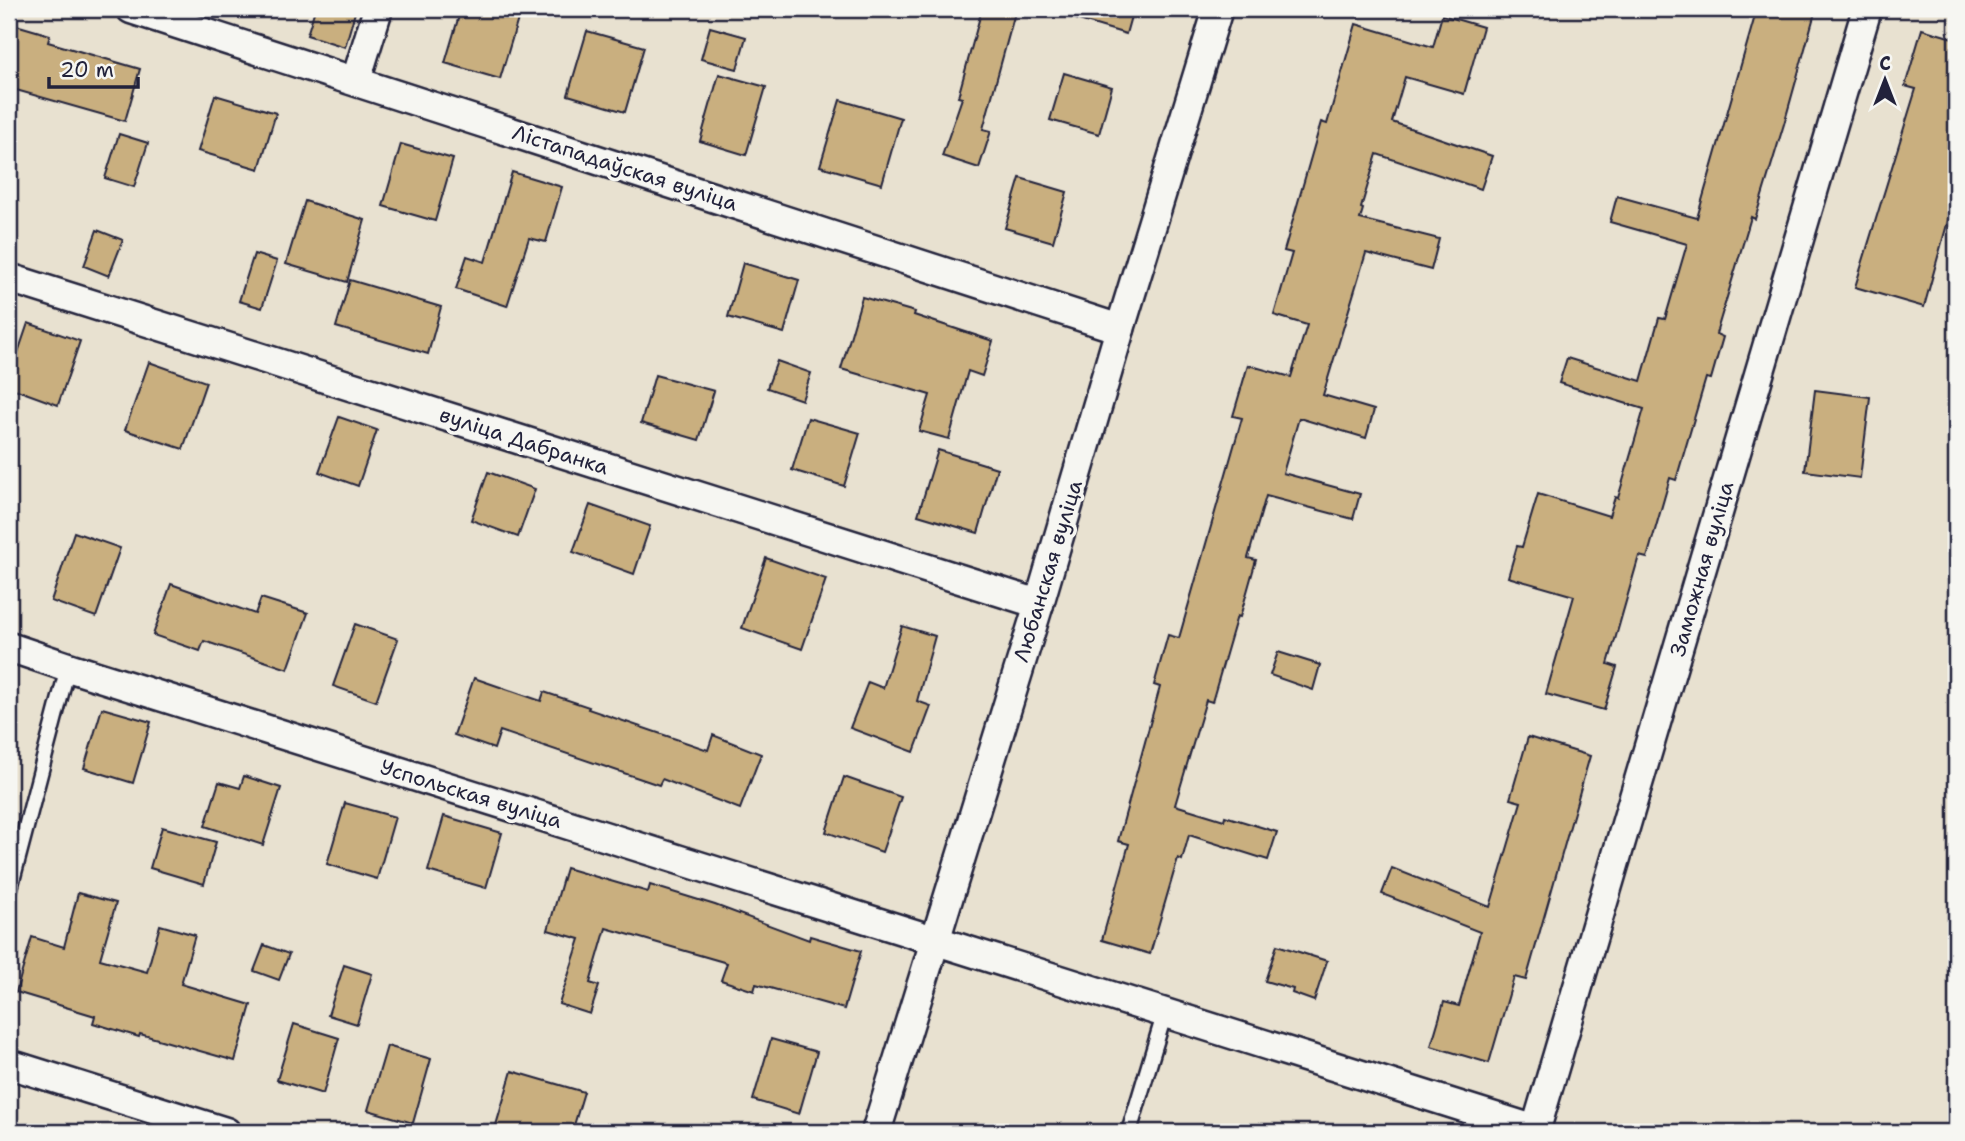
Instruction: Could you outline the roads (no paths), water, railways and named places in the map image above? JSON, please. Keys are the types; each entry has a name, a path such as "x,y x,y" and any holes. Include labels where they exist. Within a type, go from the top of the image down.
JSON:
{"street":[{"name":"Лістападаўская вуліца","path":"131,9 1119,329"},
{"path":"356,80 378,9"},
{"name":"Любанская вуліца","path":"876,1132 1039,604 1119,329 1218,9"},
{"name":"Заможная вуліца","path":"1536,1131 1867,9"},
{"name":"вуліца Дабранка","path":"9,278 1039,604"},
{"name":"Успольская вуліца","path":"9,646 68,667 1536,1131"},
{"path":"9,1064 226,1132"}],"lane":[{"path":"9,892 68,667"},
{"path":"1129,1132 1165,1012"}]}
